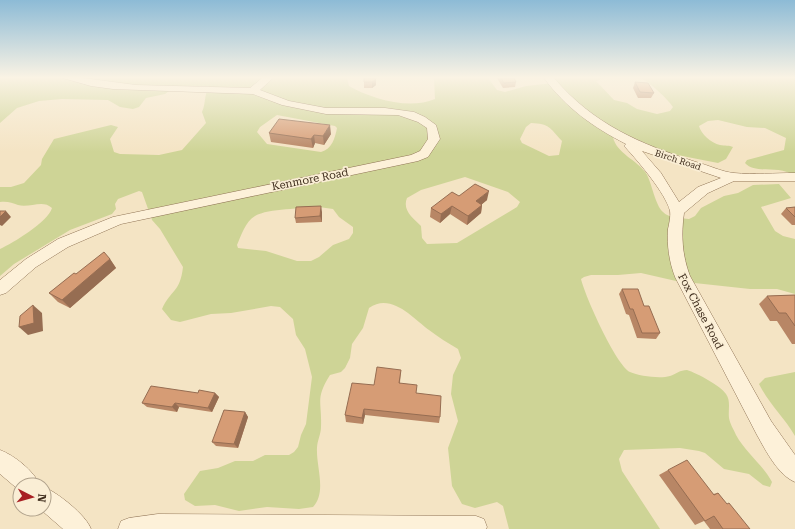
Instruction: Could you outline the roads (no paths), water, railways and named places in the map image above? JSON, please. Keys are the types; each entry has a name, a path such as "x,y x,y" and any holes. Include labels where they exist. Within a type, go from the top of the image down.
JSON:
{"street":[{"name":"Kenmore Road","path":"0,289 31,263 63,243 118,220 414,158 424,154 434,139 432,127 418,117 408,113 396,111 332,112 286,103"},
{"name":"Birch Road","path":"570,103 624,140 651,166 661,180 677,211"},
{"name":"Birch Road","path":"624,140 679,161 732,177"},
{"path":"677,211 703,190 720,184 732,177 795,177"},
{"name":"Fox Chase Road","path":"677,211 674,252 683,277 764,428 795,472"},
{"path":"0,460 20,477"},
{"path":"52,505 80,529"},
{"path":"129,529 158,525 276,527 476,527"}]}
